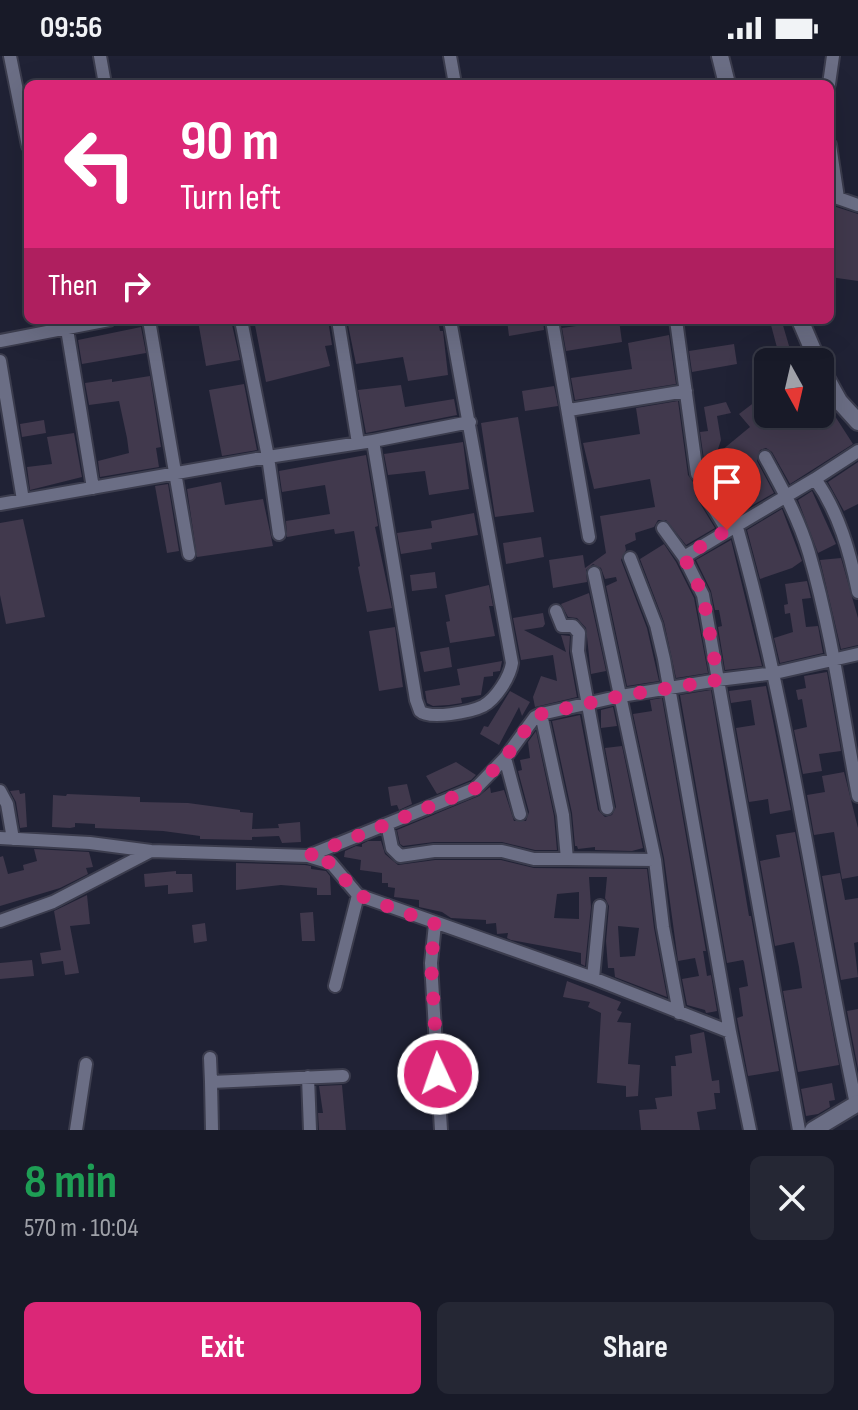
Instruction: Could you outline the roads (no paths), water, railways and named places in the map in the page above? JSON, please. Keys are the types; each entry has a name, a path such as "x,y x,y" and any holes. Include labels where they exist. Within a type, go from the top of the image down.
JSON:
{"street":[{"path":"10,56 24,126"},
{"path":"100,56 104,80"},
{"path":"450,56 454,80"},
{"path":"720,56 726,80"},
{"path":"830,80 833,56"},
{"path":"834,172 838,198 858,205"},
{"path":"67,326 72,324"},
{"path":"0,338 81,324"},
{"path":"150,324 189,554"},
{"path":"242,324 268,457 279,534"},
{"path":"339,324 358,443"},
{"path":"373,441 420,711 423,715 434,716 475,709 490,701 509,675 512,663 451,324"},
{"path":"553,324 589,537"},
{"path":"677,324 697,474"},
{"path":"802,324 812,348"},
{"path":"67,326 93,488"},
{"path":"0,361 23,500"},
{"path":"569,410 686,391"},
{"path":"834,392 858,422"},
{"path":"0,504 470,422"},
{"path":"684,557 787,498 858,451"},
{"path":"765,457 787,498 809,551 858,796"},
{"path":"815,479 824,491 845,538 858,592"},
{"path":"703,491 732,527 775,673 830,982 857,1104 813,1130"},
{"path":"663,528 684,557 703,595 799,1130"},
{"path":"630,558 656,625 750,1130"},
{"path":"594,573 655,860 663,927 679,1013"},
{"path":"556,611 562,626 573,626 579,633 578,651 607,808"},
{"path":"308,856 476,788 505,758 535,717 541,714 669,687 775,673 858,654"},
{"path":"541,714 563,815 567,859"},
{"path":"505,758 520,814"},
{"path":"0,791 7,804 6,838 90,843 151,851 308,856 331,863 358,895 593,978 730,1032"},
{"path":"387,824 392,848 400,856 434,851 502,851 534,859 655,860"},
{"path":"0,921 53,902 151,851"},
{"path":"335,986 358,895"},
{"path":"593,978 600,906"},
{"path":"435,924 431,963 441,1130"},
{"path":"210,1058 212,1130"},
{"path":"76,1130 86,1064"},
{"path":"211,1082 343,1076"},
{"path":"308,1077 310,1130"}]}
